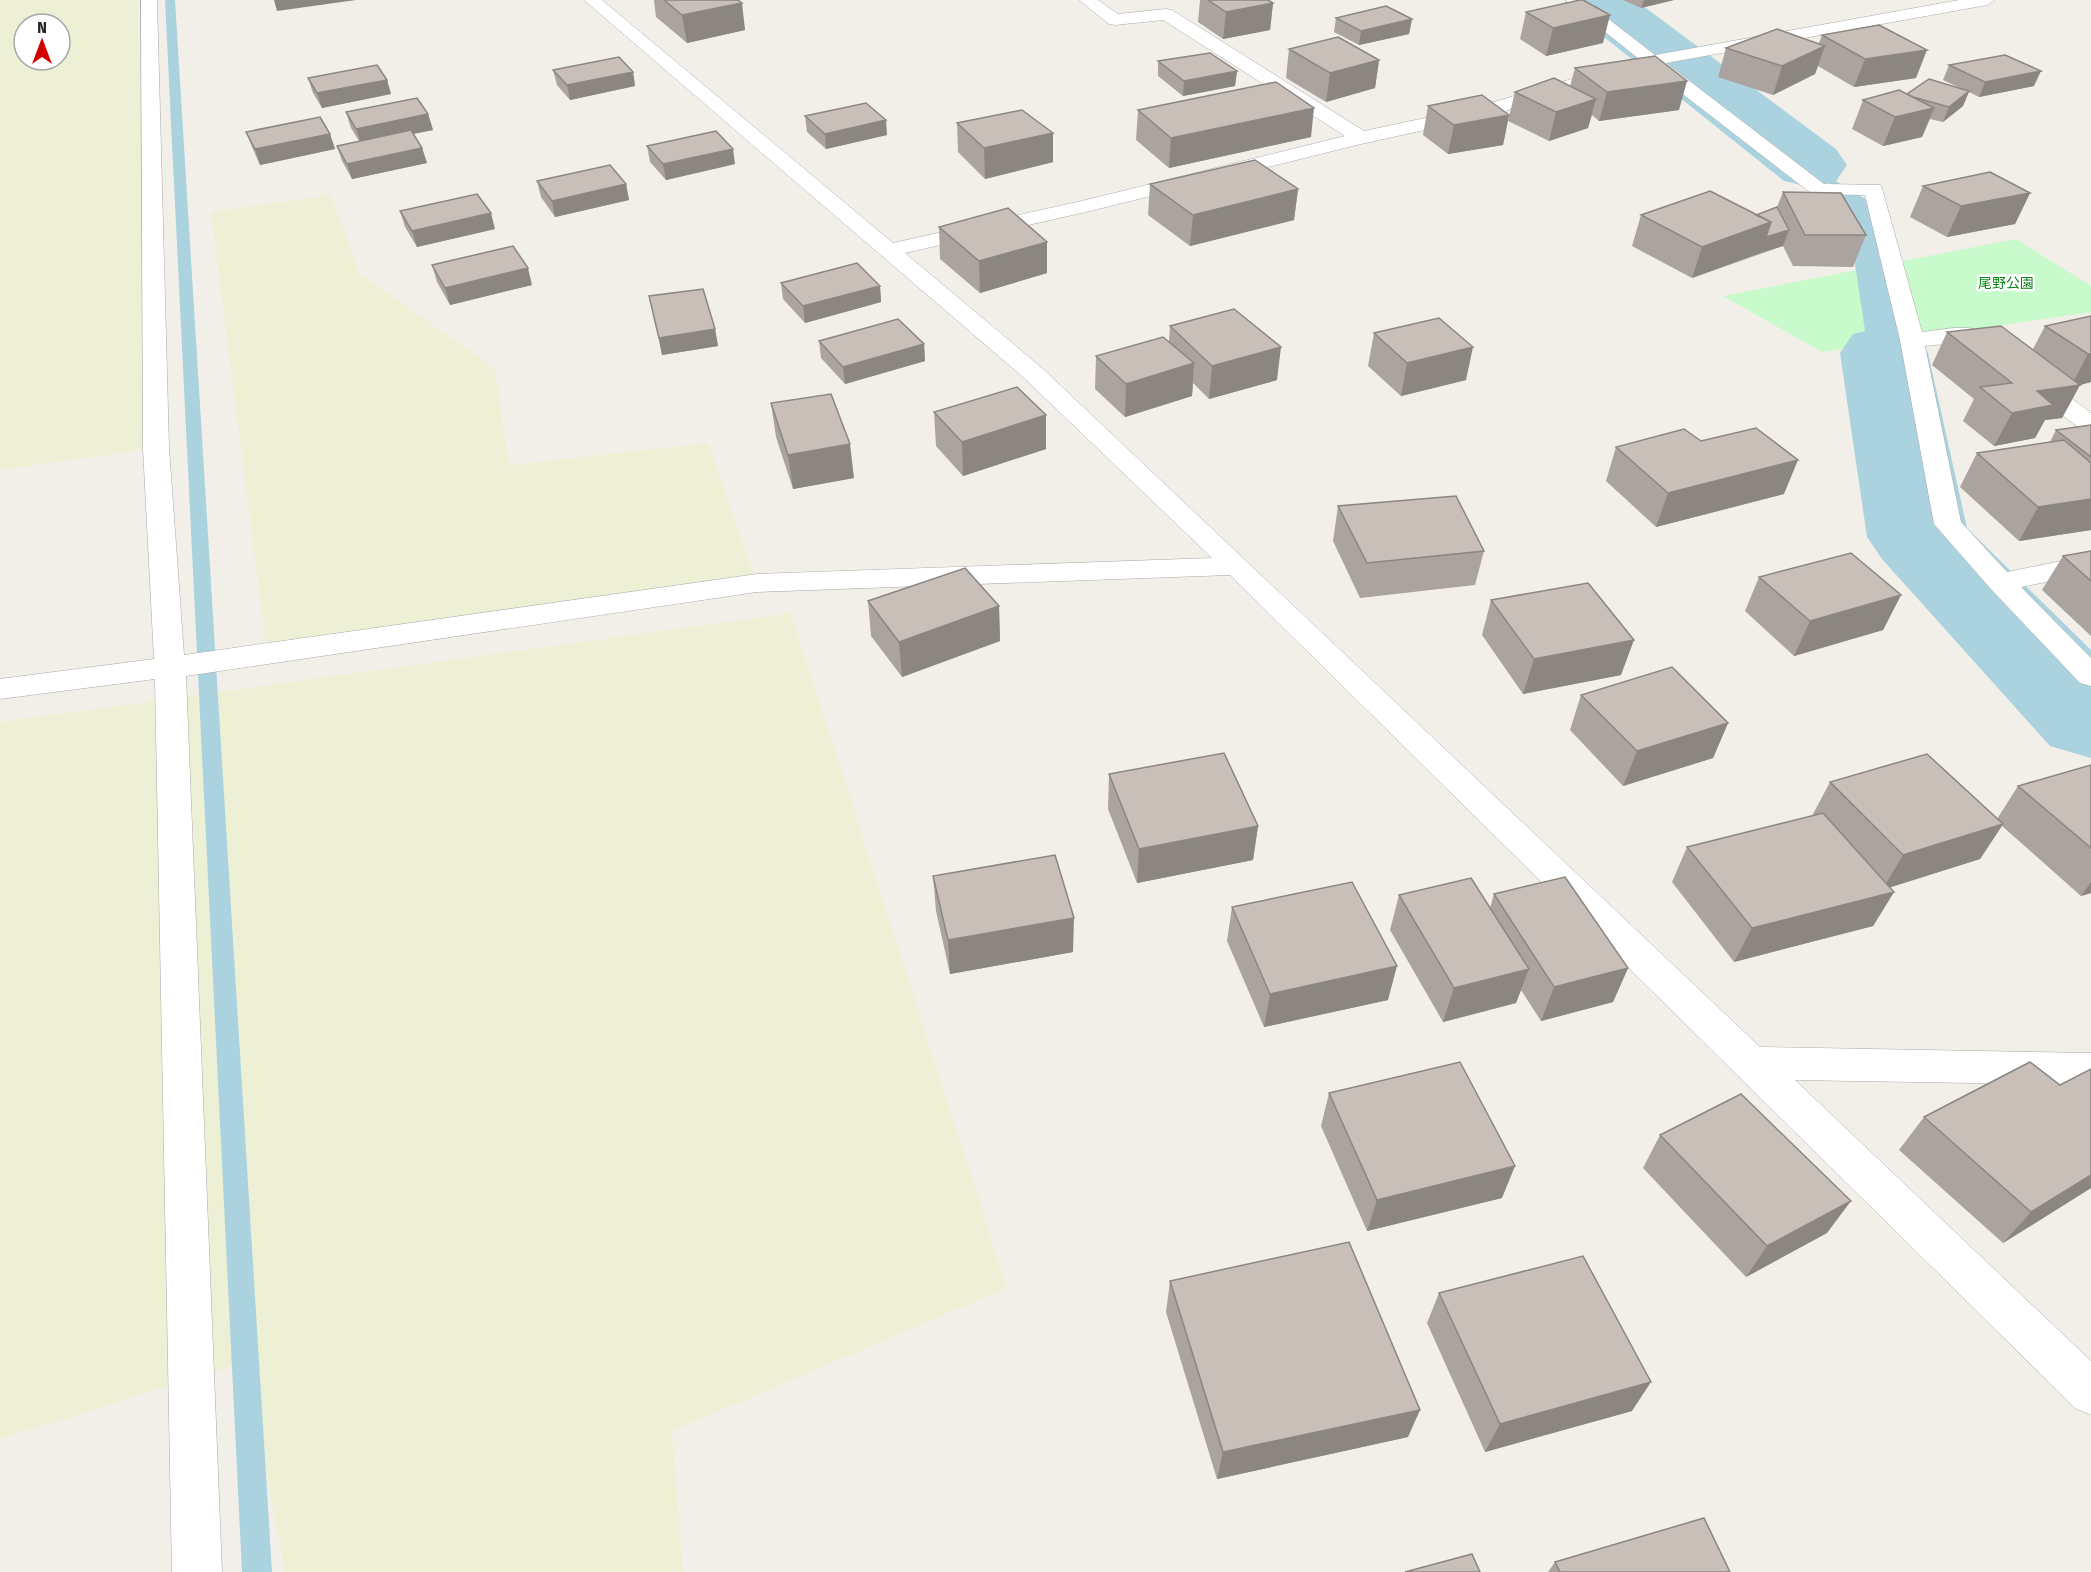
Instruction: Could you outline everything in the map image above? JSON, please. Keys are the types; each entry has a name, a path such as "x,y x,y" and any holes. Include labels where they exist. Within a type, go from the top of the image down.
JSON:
{"street":[{"path":"149,0 156,448 173,667 197,1572"},
{"path":"592,0 1033,373 1237,566 2091,1392"},
{"path":"1087,0 1114,20 1166,14 1361,138"},
{"path":"1572,0 1656,60 1819,190 1874,189 1912,340 1948,524 2000,582 2091,676"},
{"path":"886,251 1086,206 1361,138 1481,112 1656,60 1987,0"},
{"path":"1912,340 1972,334 2091,425"},
{"path":"2000,582 2091,564"},
{"path":"0,689 251,657 757,583 1237,566"},
{"path":"1752,1063 2091,1069"}],"green space":[{"path":"0,0 137,0 156,448 0,470"},
{"path":"331,195 359,273 495,369 509,465 708,443 757,583 267,655 211,212"},
{"name":"尾野公園","path":"2016,239 2091,286 2091,312 1822,352 1723,296"},
{"path":"791,613 1007,1288 672,1431 683,1572 285,1572 245,1362 0,1439 0,722"}],"water":[{"path":"1681,63 1839,183 1877,206 1937,520 1893,515 1847,212 1831,185 1672,64"}],"building":[{"path":"664,0 738,0 742,3 682,15"},
{"path":"1208,0 1268,0 1273,3 1226,12"},
{"path":"1580,0 1610,15 1553,28 1526,12"},
{"path":"1386,6 1412,19 1361,31 1336,18"},
{"path":"1879,25 1927,50 1865,59 1822,35"},
{"path":"1777,29 1825,46 1782,66 1726,48"},
{"path":"1338,37 1379,60 1330,73 1289,49"},
{"path":"1210,53 1237,71 1184,81 1158,61"},
{"path":"2005,55 2041,71 1985,82 1949,65"},
{"path":"1655,56 1687,81 1607,92 1575,68"},
{"path":"619,57 633,72 567,85 553,70"},
{"path":"377,65 387,80 317,93 308,78"},
{"path":"1554,78 1596,99 1556,112 1515,92"},
{"path":"1929,79 1969,91 1949,107 1907,94"},
{"path":"1276,82 1314,108 1171,138 1138,110"},
{"path":"1899,90 1934,108 1895,117 1863,100"},
{"path":"1482,95 1509,115 1454,125 1428,106"},
{"path":"417,98 428,114 356,129 346,112"},
{"path":"866,103 886,120 825,134 805,116"},
{"path":"1022,110 1053,133 984,148 957,123"},
{"path":"320,117 330,134 255,149 246,132"},
{"path":"411,130 422,148 347,164 337,146"},
{"path":"716,131 733,149 663,164 647,146"},
{"path":"1255,160 1298,189 1193,215 1150,184"},
{"path":"610,165 626,184 552,201 537,181"},
{"path":"1990,172 2030,193 1961,206 1923,186"},
{"path":"1710,191 1771,222 1702,247 1641,215"},
{"path":"1783,192 1841,193 1866,235 1805,235"},
{"path":"477,194 491,213 412,231 400,211"},
{"path":"1777,207 1789,230 1766,237 1771,222 1756,215"},
{"path":"1008,208 1047,242 979,261 939,227"},
{"path":"513,246 528,268 445,288 432,265"},
{"path":"857,263 880,286 803,306 781,283"},
{"path":"703,289 715,329 659,338 649,296"},
{"path":"1234,309 1281,347 1212,366 1170,326"},
{"path":"2091,316 2091,354 2045,326"},
{"path":"1439,318 1473,347 1407,363 1374,333"},
{"path":"898,319 924,344 843,367 819,341"},
{"path":"2001,326 2080,385 2037,391 2053,405 2012,413 1980,387 2012,383 1947,332"},
{"path":"1163,337 1194,363 1126,384 1096,356"},
{"path":"1017,387 1046,415 962,442 934,412"},
{"path":"831,394 850,444 788,455 771,403"},
{"path":"2091,425 2091,457 2056,430"},
{"path":"1756,428 1798,460 1668,493 1616,447 1684,429 1701,441"},
{"path":"2064,440 2091,463 2091,499 2038,507 1977,453"},
{"path":"1456,496 1484,551 1367,563 1338,506"},
{"path":"2091,551 2091,581 2063,556"},
{"path":"1851,553 1901,595 1810,621 1759,577"},
{"path":"965,568 999,606 899,642 868,601"},
{"path":"1588,583 1634,640 1534,659 1491,600"},
{"path":"1672,667 1728,723 1637,751 1581,695"},
{"path":"1224,753 1258,826 1139,849 1109,774"},
{"path":"1927,754 2003,824 1903,855 1830,782"},
{"path":"2091,765 2091,848 2018,786"},
{"path":"1823,813 1894,892 1752,928 1687,847"},
{"path":"1055,855 1074,918 948,940 933,876"},
{"path":"1565,877 1628,968 1554,987 1494,894"},
{"path":"1471,878 1529,969 1454,988 1399,895"},
{"path":"1352,882 1397,966 1270,994 1232,907"},
{"path":"1460,1062 1515,1166 1377,1200 1329,1093"},
{"path":"2030,1062 2060,1085 2091,1069 2091,1175 2031,1212 1924,1117"},
{"path":"1741,1094 1851,1201 1767,1246 1660,1135"},
{"path":"1349,1242 1420,1410 1223,1452 1170,1281"},
{"path":"1583,1256 1651,1382 1500,1424 1439,1293"},
{"path":"1704,1518 1730,1572 1560,1572 1555,1562"},
{"path":"1472,1554 1480,1572 1405,1572"}],"waterway":[{"path":"170,0 257,1572"},
{"path":"1596,0 1810,165"},
{"path":"1884,353 1918,537 2091,718"}]}
